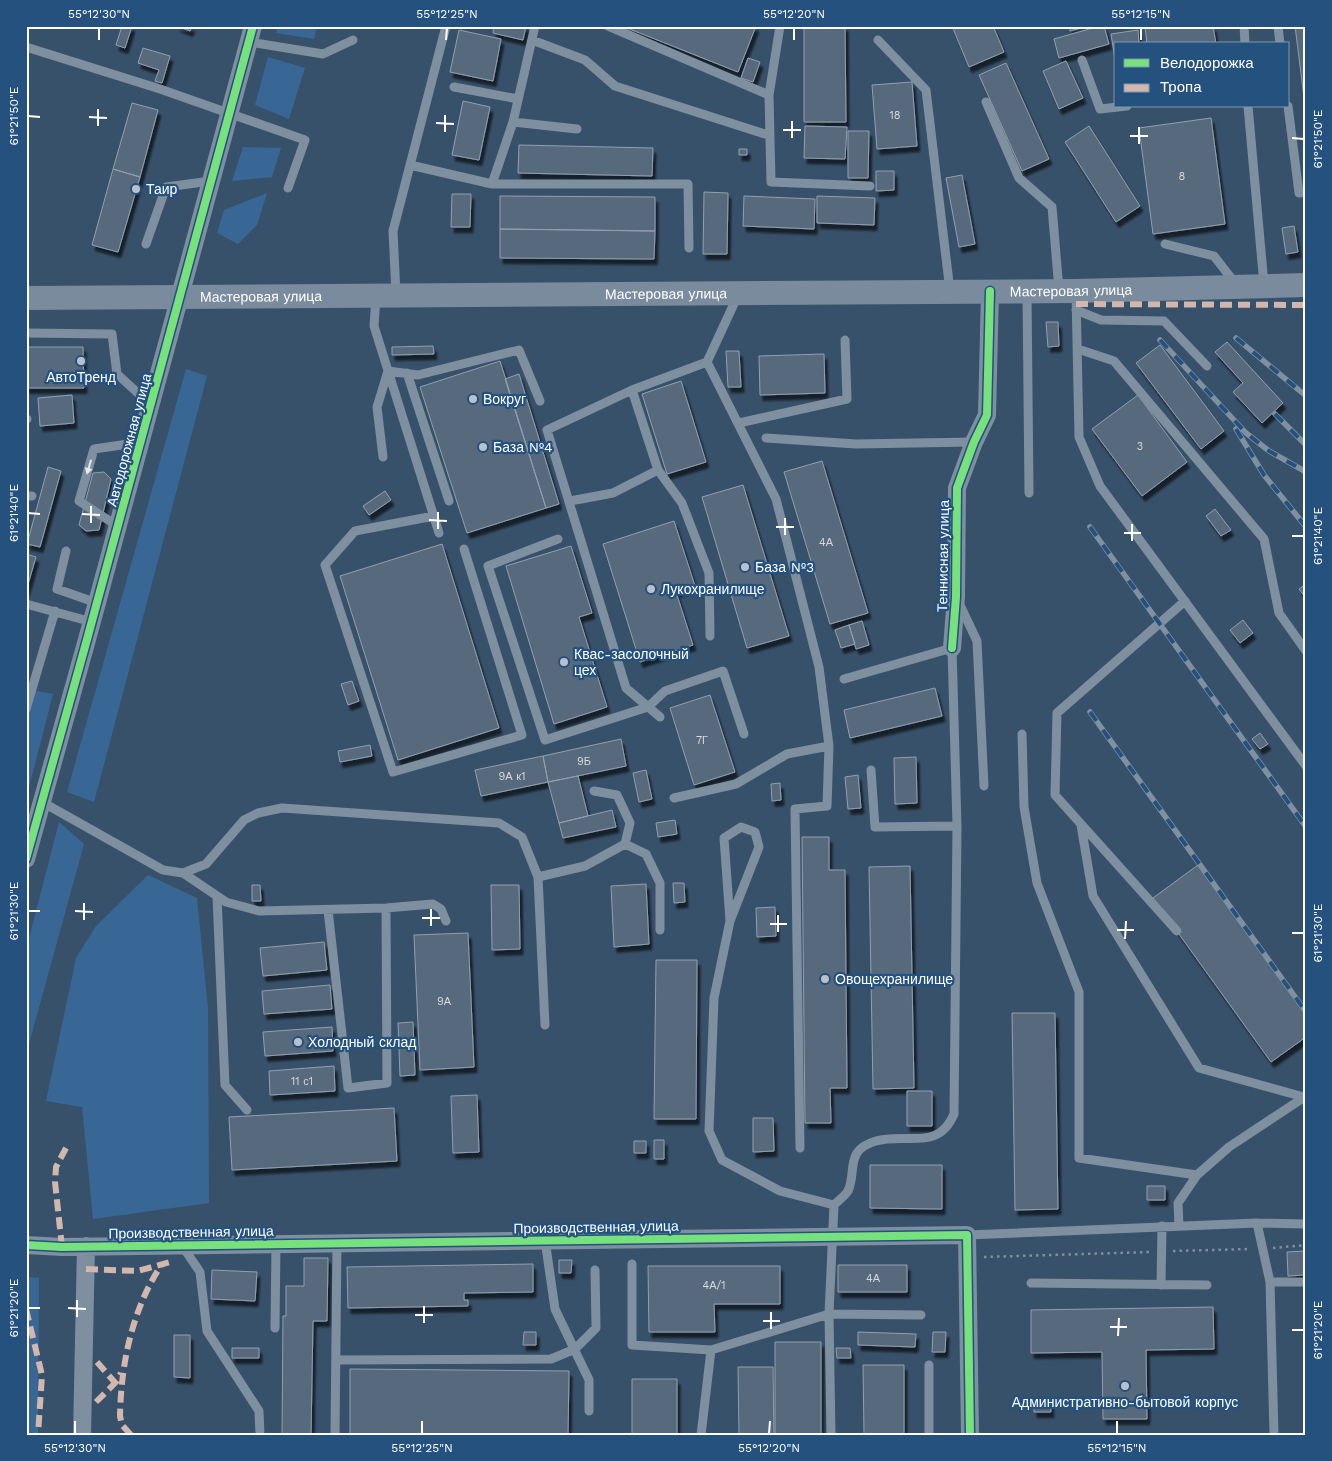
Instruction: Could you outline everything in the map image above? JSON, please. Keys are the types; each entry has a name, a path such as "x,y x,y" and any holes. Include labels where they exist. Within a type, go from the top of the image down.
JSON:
{"main road":[{"name":"Мастеровая улица","path":"26,298 1027,291 1070,298 1238,287 1306,285"}],"street":[{"name":"Автодорожная улица","path":"26,859 142,442 178,298 251,34"},
{"name":"Теннисная улица","path":"952,648 956,597 957,488 974,442 987,414 990,291"},
{"name":"Производственная улица","path":"26,1245 86,1246 967,1235"},
{"path":"967,1235 970,1435"},
{"path":"82,1435 86,1246"}],"lane":[{"path":"440,532 374,326 386,296 393,231 446,26"},
{"path":"492,184 513,122 535,26"},
{"path":"608,26 769,95"},
{"path":"780,26 769,95 768,135 771,182 870,186"},
{"path":"1244,26 1245,42"},
{"path":"1278,26 1280,42"},
{"path":"251,34 323,54 352,40"},
{"path":"532,40 585,60 614,86 768,135"},
{"path":"878,40 926,90 950,291"},
{"path":"26,47 160,89 229,115 305,140 288,188"},
{"path":"1082,60 1100,109 1114,107"},
{"path":"454,87 518,99"},
{"path":"986,102 1019,178 1052,207 1078,349 1079,437 1100,486 1306,766"},
{"path":"1248,108 1264,287"},
{"path":"1288,108 1299,193 1306,192"},
{"path":"513,122 576,129"},
{"path":"410,165 492,184 688,184 689,248"},
{"path":"146,244 166,187 211,181"},
{"path":"1165,244 1214,256 1238,287"},
{"path":"1027,291 1029,493"},
{"path":"660,717 626,688 547,430 632,390 707,362 739,293"},
{"path":"1070,298 1101,320 1164,321 1207,366"},
{"path":"26,333 112,334 118,374 151,405"},
{"path":"739,422 847,399 845,340"},
{"path":"1078,349 1114,362 1264,539 1279,613 1306,651"},
{"path":"388,371 418,375 519,350 540,401"},
{"path":"707,362 739,422 776,499 819,667 829,746 827,806 795,809 800,1148"},
{"path":"383,457 377,407 388,371"},
{"path":"407,373 448,501"},
{"path":"632,390 658,470 682,503 709,573 710,636"},
{"path":"766,438 856,444 974,442"},
{"path":"118,526 80,501 94,450 142,442"},
{"path":"570,501 613,493 658,470"},
{"path":"434,516 356,531 325,565 393,772 522,735 464,549"},
{"path":"558,539 488,566 545,740 648,707 665,691 723,672 744,734"},
{"path":"66,551 57,589 97,603"},
{"path":"956,597 977,641 984,786"},
{"path":"1176,931 1055,795 1057,713 1184,601"},
{"path":"26,604 92,622"},
{"path":"26,710 55,612"},
{"path":"831,1435 829,1314 834,1205 848,1191 852,1162 861,1149 876,1141 932,1138 948,1127 954,1114 957,826 952,648 844,679"},
{"path":"1022,734 1024,807 1037,882 1079,992 1079,1158 1197,1174"},
{"path":"674,798 736,784 787,754 829,746"},
{"path":"871,770 875,827 957,826"},
{"path":"538,876 585,866 625,844 630,823 617,795 594,791"},
{"path":"42,802 162,870 183,874 226,902 259,910 328,910 433,904 441,909 446,921"},
{"path":"183,874 206,864 244,820 258,813 282,808 499,823 522,837 538,876 545,1025"},
{"path":"1081,825 1093,896 1199,1068 1305,1097"},
{"path":"730,921 724,838 741,828 755,832 759,847 730,921 714,998 709,1131 722,1160 780,1191 834,1205"},
{"path":"625,844 646,854 660,883 660,930"},
{"path":"217,896 225,1085 247,1110"},
{"path":"328,910 348,1088 387,1083 386,908"},
{"path":"1179,1226 1178,1203 1197,1174 1228,1146 1305,1097"},
{"path":"1257,1223 1270,1282 1274,1435"},
{"path":"967,1235 1162,1226 1257,1223 1306,1224"},
{"path":"1161,1285 1162,1226"},
{"path":"545,1240 555,1309 589,1380 589,1411"},
{"path":"335,1435 337,1242"},
{"path":"275,1328 276,1243"},
{"path":"180,1244 200,1272 206,1331 259,1411 260,1435"},
{"path":"632,1264 632,1345 711,1350 829,1314 921,1315"},
{"path":"336,1360 551,1360 575,1349 596,1328 595,1270"},
{"path":"1270,1282 1306,1282"},
{"path":"1031,1283 1207,1285"},
{"path":"701,1435 711,1350"},
{"path":"929,1365 929,1435"}],"path":[{"path":"967,1257 1306,1245"}],"shaded area":[{"path":"278,26 317,26 314,39 276,33"},
{"path":"268,57 305,68 289,119 255,105"},
{"path":"243,147 281,148 272,177 232,181"},
{"path":"267,193 257,225 238,244 217,233 224,210"},
{"path":"186,369 207,376 94,802 67,792"},
{"path":"26,689 53,694 26,799"},
{"path":"59,822 84,844 26,1055 26,950"},
{"path":"148,875 197,898 208,1009 209,1203 93,1219 82,1107 46,1101 76,958 96,926"},
{"path":"26,1277 39,1278 38,1435 26,1435"}],"building":[{"path":"122,26 132,26 125,48 116,45"},
{"path":"177,26 192,26 190,31"},
{"path":"494,26 526,26 523,40 493,33"},
{"path":"622,26 756,26 738,72"},
{"path":"804,26 845,26 846,122 804,122"},
{"path":"952,26 993,26 1004,52 969,67"},
{"path":"1069,26 1089,26 1070,31"},
{"path":"1104,26 1109,44 1059,58 1054,39"},
{"path":"1145,26 1213,26 1216,42 1147,42"},
{"path":"1295,26 1306,26 1306,113"},
{"path":"459,30 501,39 493,81 450,72"},
{"path":"1138,30 1139,42 1114,42 1114,53 1111,34"},
{"path":"143,48 170,56 162,83 155,81 159,70 138,63"},
{"path":"748,58 760,62 753,82 741,78"},
{"path":"1066,61 1083,98 1059,109 1043,71"},
{"path":"1006,63 1049,159 1022,171 979,75"},
{"path":"912,82 917,146 877,149 872,85"},
{"path":"463,101 490,107 479,160 452,155"},
{"path":"132,103 158,110 140,177 113,169"},
{"path":"1211,118 1225,224 1153,234 1139,128"},
{"path":"805,126 847,127 845,159 804,158"},
{"path":"1089,126 1140,206 1116,222 1065,142"},
{"path":"848,131 869,131 868,178 848,178"},
{"path":"519,145 653,148 652,176 518,173"},
{"path":"739,149 747,149 747,155 739,155"},
{"path":"113,169 140,177 118,252 92,245"},
{"path":"876,171 894,171 894,190 876,191"},
{"path":"962,175 975,244 959,247 946,178"},
{"path":"704,192 728,193 727,254 703,254"},
{"path":"452,194 471,194 470,227 451,227"},
{"path":"500,196 655,197 655,231 500,229"},
{"path":"744,196 815,199 814,229 743,226"},
{"path":"817,196 875,198 874,225 817,223"},
{"path":"1294,226 1298,252 1286,254 1282,228"},
{"path":"500,229 655,231 654,259 500,258"},
{"path":"1046,322 1058,322 1059,346 1048,347"},
{"path":"1227,342 1283,403 1262,423 1233,392 1243,383 1215,352"},
{"path":"1160,345 1224,431 1201,449 1136,363"},
{"path":"433,346 434,354 392,355 392,347"},
{"path":"26,347 83,347 84,388 26,388"},
{"path":"726,351 739,351 741,387 728,387"},
{"path":"824,354 825,393 760,395 759,356"},
{"name":"База №4","path":"500,361 546,508 467,533 420,387"},
{"path":"519,374 559,504 546,508 505,379"},
{"path":"681,381 706,462 667,474 642,394"},
{"path":"72,395 74,423 40,426 38,398"},
{"path":"1138,395 1187,462 1142,496 1092,429"},
{"path":"822,461 868,613 830,624 784,472"},
{"path":"48,467 61,471 40,547 27,544"},
{"path":"104,472 111,479 99,530 86,531 79,525 93,473"},
{"name":"База №3","path":"743,485 789,636 747,648 702,497"},
{"path":"385,491 391,500 369,515 363,506"},
{"path":"1215,509 1231,530 1221,536 1206,516"},
{"name":"Лукохранилище","path":"674,521 695,586 676,592 693,645 640,662 603,544"},
{"path":"442,544 499,728 398,760 340,576"},
{"name":"Квас-засолочный цех","path":"571,546 592,613 579,617 607,707 554,724 506,566"},
{"path":"26,554 36,557 26,591"},
{"path":"1306,584 1306,598 1299,589"},
{"path":"1243,620 1253,633 1240,643 1230,630"},
{"path":"862,621 869,645 856,649 849,625"},
{"path":"849,625 855,644 841,648 835,630"},
{"path":"352,681 359,701 348,705 341,684"},
{"path":"935,688 942,716 850,738 844,710"},
{"name":"Квас-засолочный цех","path":"710,695 735,772 694,785 670,708"},
{"path":"1260,733 1268,744 1260,749 1252,739"},
{"path":"621,739 626,766 548,782 543,756"},
{"path":"370,745 372,756 340,762 338,751"},
{"path":"543,756 548,782 481,796 475,770"},
{"path":"916,757 917,803 895,804 894,758"},
{"path":"646,770 652,799 639,802 633,773"},
{"path":"858,775 861,808 848,809 845,777"},
{"path":"578,776 588,816 559,823 548,782"},
{"path":"780,783 781,800 772,801 771,784"},
{"path":"612,810 616,827 563,838 559,823"},
{"path":"675,820 677,834 658,837 656,823"},
{"name":"Овощехранилище","path":"802,837 829,837 829,870 845,870 847,1088 830,1088 831,1123 805,1123"},
{"path":"1198,865 1306,1015 1306,1037 1271,1062 1153,898"},
{"name":"Овощехранилище","path":"910,866 914,1088 873,1089 869,867"},
{"path":"673,883 684,883 685,902 674,903"},
{"path":"646,884 649,944 614,947 611,886"},
{"path":"252,885 260,885 261,901 252,901"},
{"path":"491,885 519,885 520,949 492,950"},
{"path":"775,907 776,936 757,937 756,908"},
{"path":"468,933 474,1067 420,1070 414,935"},
{"path":"324,942 327,970 263,976 260,948"},
{"path":"656,960 697,960 696,1119 654,1119"},
{"path":"330,985 332,1009 264,1014 262,991"},
{"path":"1012,1013 1055,1013 1058,1209 1015,1210"},
{"path":"413,1022 415,1075 400,1076 398,1023"},
{"name":"Холодный склад","path":"332,1027 333,1051 265,1056 263,1032"},
{"name":"Холодный склад","path":"334,1066 335,1091 270,1095 269,1071"},
{"path":"907,1091 932,1091 932,1126 907,1126"},
{"path":"477,1095 479,1152 453,1153 451,1096"},
{"path":"394,1108 397,1161 232,1170 229,1117"},
{"path":"753,1118 773,1118 774,1151 753,1152"},
{"path":"654,1140 664,1140 664,1159 654,1159"},
{"path":"634,1141 646,1141 646,1153 634,1153"},
{"path":"870,1165 942,1165 942,1209 870,1208"},
{"path":"1147,1186 1165,1186 1165,1200 1147,1200"},
{"path":"1306,1251 1306,1275 1288,1276 1287,1252"},
{"path":"304,1258 328,1258 327,1321 313,1321 311,1435 282,1435 283,1316 286,1316 286,1286 304,1286"},
{"path":"559,1260 572,1260 571,1273 559,1273"},
{"path":"533,1264 533,1292 464,1293 464,1300 468,1300 468,1306 348,1308 347,1267"},
{"path":"838,1265 907,1265 907,1292 838,1292"},
{"path":"648,1266 780,1266 780,1304 714,1304 715,1332 649,1332"},
{"path":"212,1270 257,1272 255,1301 211,1299"},
{"name":"Административно-бытовой корпус","path":"1213,1307 1214,1349 1146,1350 1147,1419 1103,1419 1102,1352 1031,1353 1031,1310"},
{"path":"524,1332 536,1332 536,1345 523,1345"},
{"path":"858,1332 916,1334 915,1347 858,1345"},
{"path":"933,1332 946,1332 945,1352 932,1352"},
{"path":"174,1335 190,1335 190,1378 174,1377"},
{"path":"775,1342 821,1342 821,1435 775,1435"},
{"path":"232,1348 259,1348 259,1358 232,1358"},
{"path":"836,1348 850,1348 851,1358 837,1358"},
{"path":"863,1365 904,1365 904,1435 864,1435"},
{"path":"738,1367 773,1367 774,1435 739,1435"},
{"path":"350,1369 569,1371 568,1435 350,1435"},
{"path":"632,1379 677,1379 677,1435 632,1435"},
{"path":"1050,1401 1051,1412 1034,1412 1034,1402"}],"railway":[{"path":"1236,338 1306,396"},
{"path":"1160,340 1246,433 1269,451 1306,472"},
{"path":"1275,414 1306,445"},
{"path":"1236,429 1264,475 1306,527"},
{"path":"1090,527 1306,827"},
{"path":"1090,712 1306,1012"}],"marked path":[{"path":"1076,304 1306,305"},
{"path":"62,1247 55,1182 56,1167 66,1148"},
{"path":"86,1269 138,1271 174,1261"},
{"path":"131,1435 122,1425 120,1416 126,1357 130,1337 143,1299 162,1264"},
{"path":"26,1309 42,1375 38,1435"},
{"path":"97,1362 118,1386"},
{"path":"96,1402 116,1382 121,1373"}],"cycle path":[{"path":"26,859 253,26"},
{"path":"952,648 956,597 957,488 974,442 987,415 990,291"},
{"path":"26,1245 62,1247 967,1235 970,1435"}],"place":[{"name":"Таир","path":"136,189"},
{"name":"АвтоТренд","path":"81,361"},
{"name":"Вокруг","path":"473,399"},
{"name":"База №4","path":"483,447"},
{"name":"База №3","path":"745,567"},
{"name":"Лукохранилище","path":"651,589"},
{"name":"Квас-засолочный цех","path":"564,662"},
{"name":"Овощехранилище","path":"825,979"},
{"name":"Холодный склад","path":"298,1042"},
{"name":"Административно-бытовой корпус","path":"1125,1386"}]}
